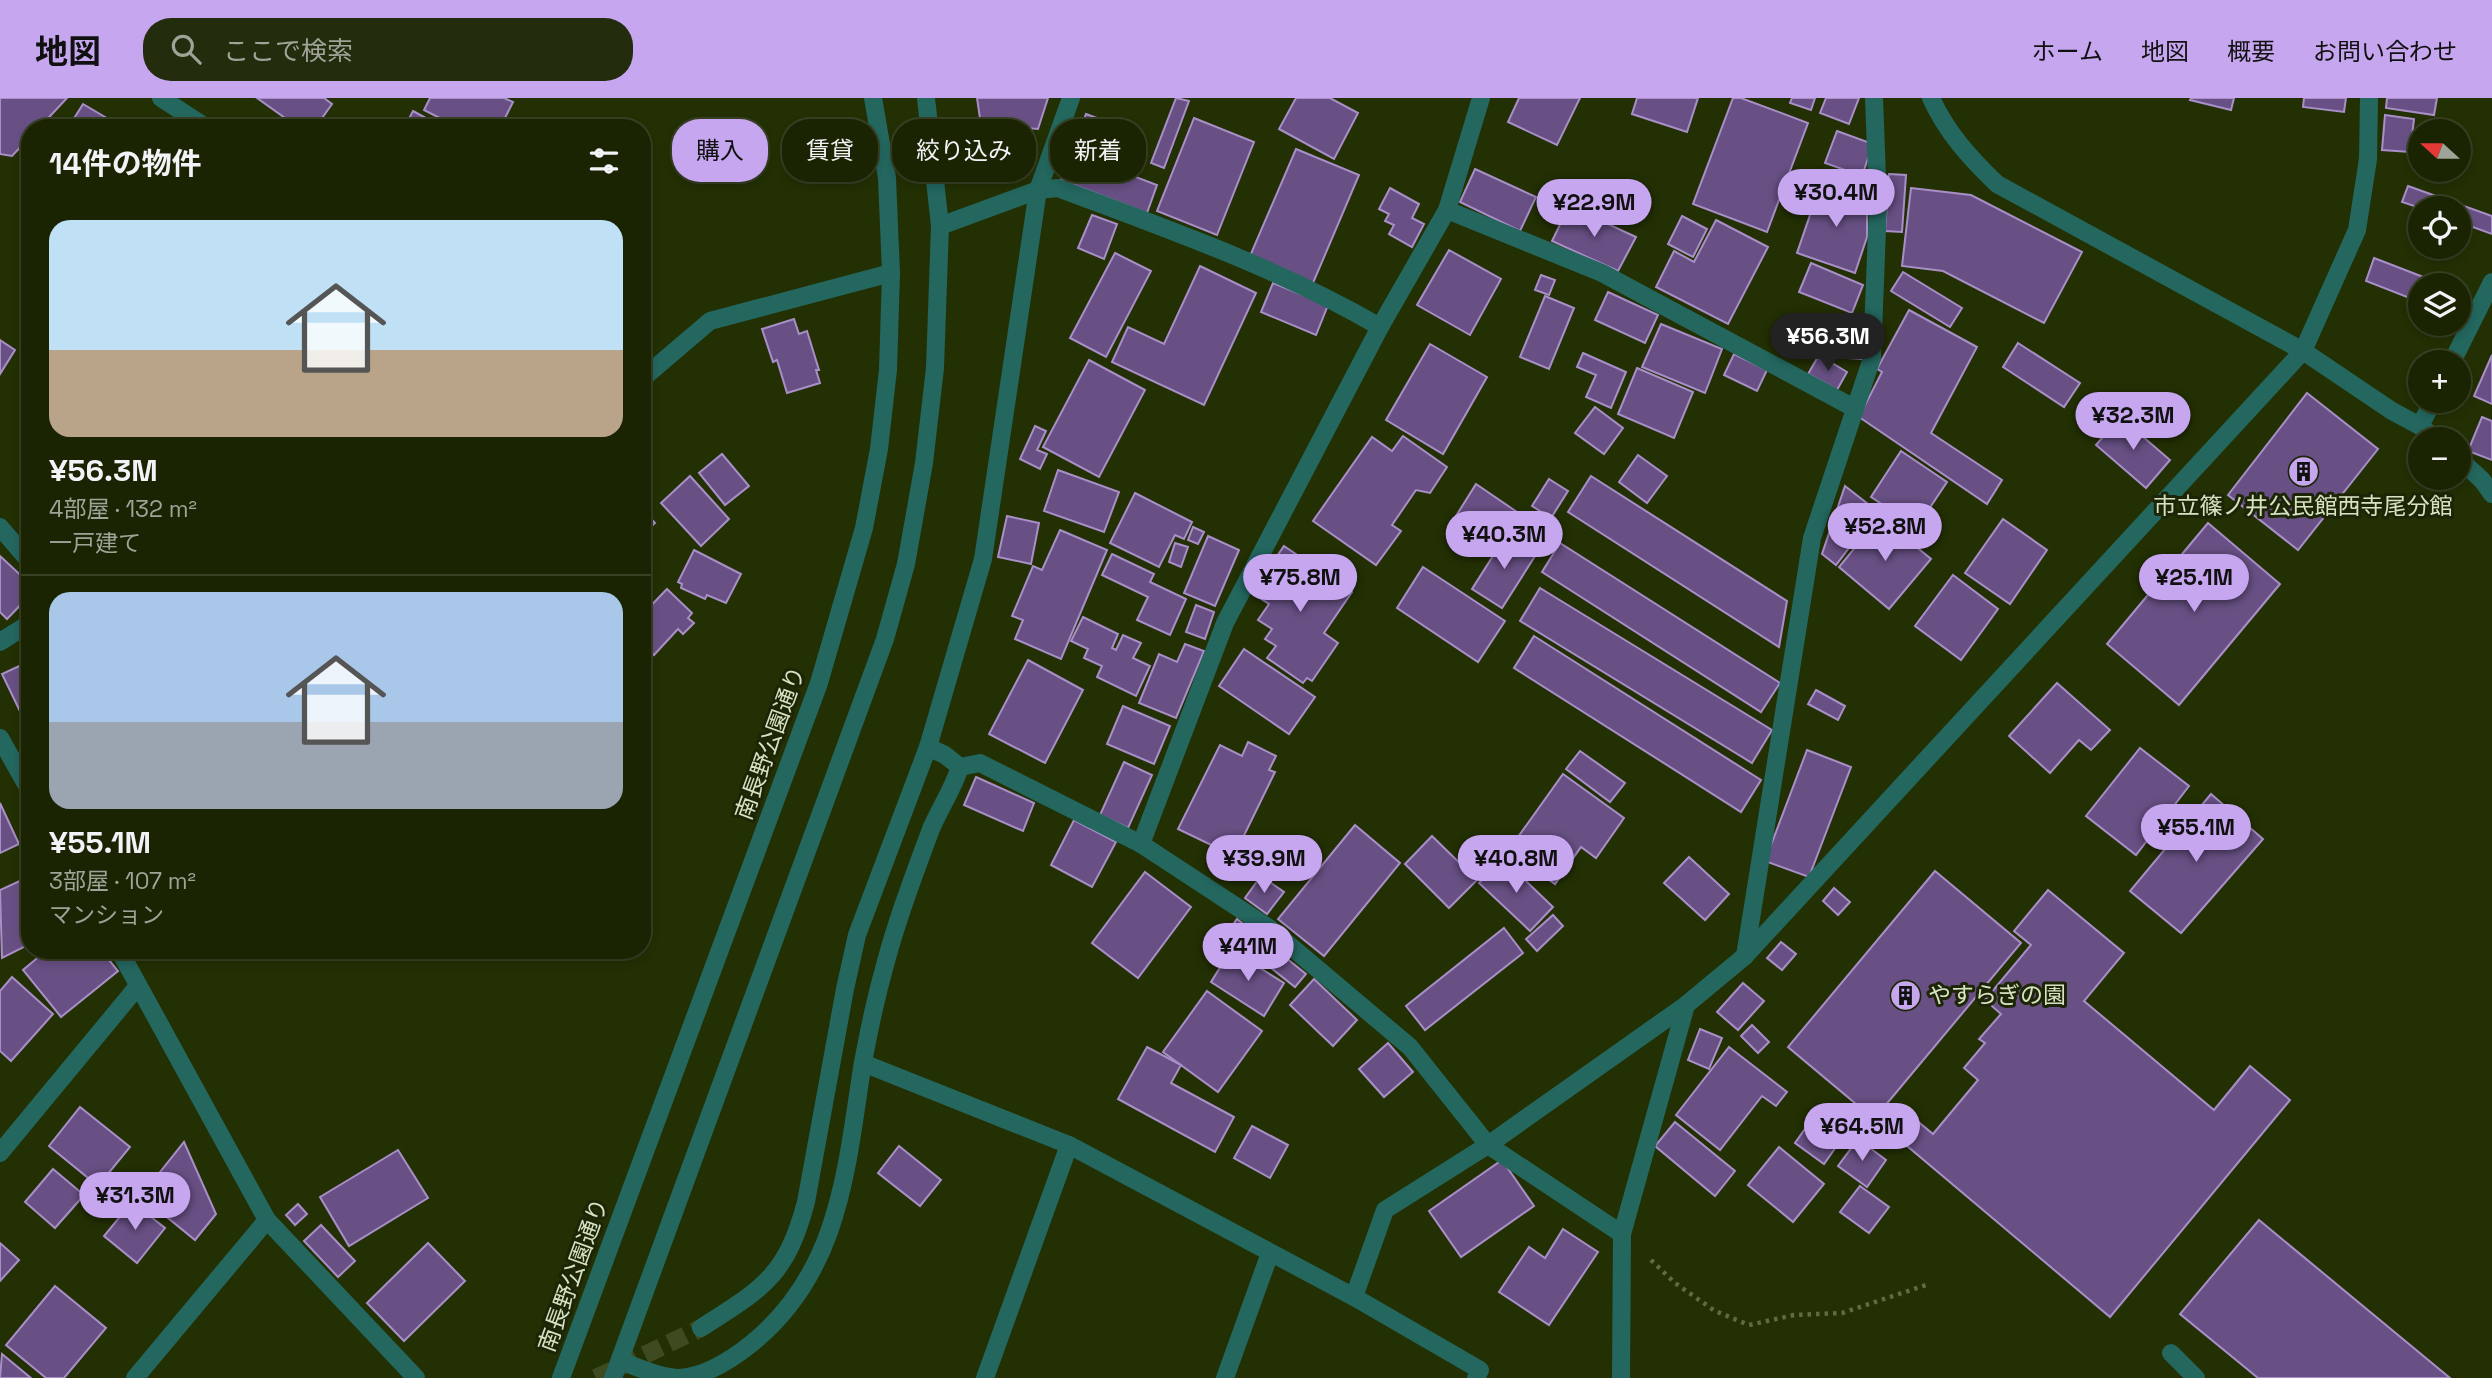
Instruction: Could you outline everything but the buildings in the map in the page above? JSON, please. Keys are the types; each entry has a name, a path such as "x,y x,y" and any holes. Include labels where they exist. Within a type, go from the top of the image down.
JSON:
{"street":[{"path":"161,98 193,119"},
{"name":"南長野公園通り","path":"561,1378 814,696 864,528 879,449 888,370 891,272 887,178 873,98"},
{"path":"613,1378 885,639 906,564 924,463 935,368 940,226 926,98"},
{"path":"701,1328 752,1295 771,1278 797,1234 806,1202 857,935 928,747 983,559 1038,190 1071,98"},
{"path":"1140,845 1225,623 1380,327 1447,210 1480,98"},
{"path":"1745,956 1812,538 1872,358 1878,204 1874,98"},
{"path":"1931,98 1942,122 1968,156 1997,184 2303,351 2392,411 2420,426 2426,413"},
{"path":"1354,1297 1385,1210 1489,1145 1686,1005 1745,956 2303,351 2357,230 2368,159 2369,98"},
{"path":"940,226 1038,190 1058,188 1210,246 1337,302 1380,327"},
{"path":"1447,210 1602,273 1854,408"},
{"path":"651,371 710,321 891,272"},
{"path":"2458,350 2492,282"},
{"path":"2471,469 2489,485"},
{"path":"0,527 21,552"},
{"path":"0,642 21,629"},
{"path":"0,738 21,775"},
{"path":"928,747 945,755 960,767 980,763 1140,845 1269,928 1410,1047 1489,1145 1622,1234"},
{"path":"620,1360 664,1376 680,1378 699,1374 740,1352 764,1333 792,1303 825,1246 837,1211 863,1063 884,969 932,827 960,767"},
{"path":"124,959 267,1220 415,1378"},
{"path":"0,1153 138,986"},
{"path":"1621,1378 1622,1234 1686,1005"},
{"path":"863,1063 1069,1145 1354,1297 1479,1370 1476,1378"},
{"path":"985,1378 1069,1145"},
{"path":"135,1378 267,1220"},
{"path":"1225,1378 1270,1253"},
{"path":"2171,1353 2196,1378"}],"path":[{"path":"1622,1234 1675,1283 1714,1311 1749,1325 1794,1315 1842,1313 1929,1284"}],"tunnel":[{"path":"596,1378 701,1328"}],"place":[{"name":"市立篠ノ井公民館西寺尾分館","path":"2303,472"},
{"name":"やすらぎの園","path":"1905,995"}]}
